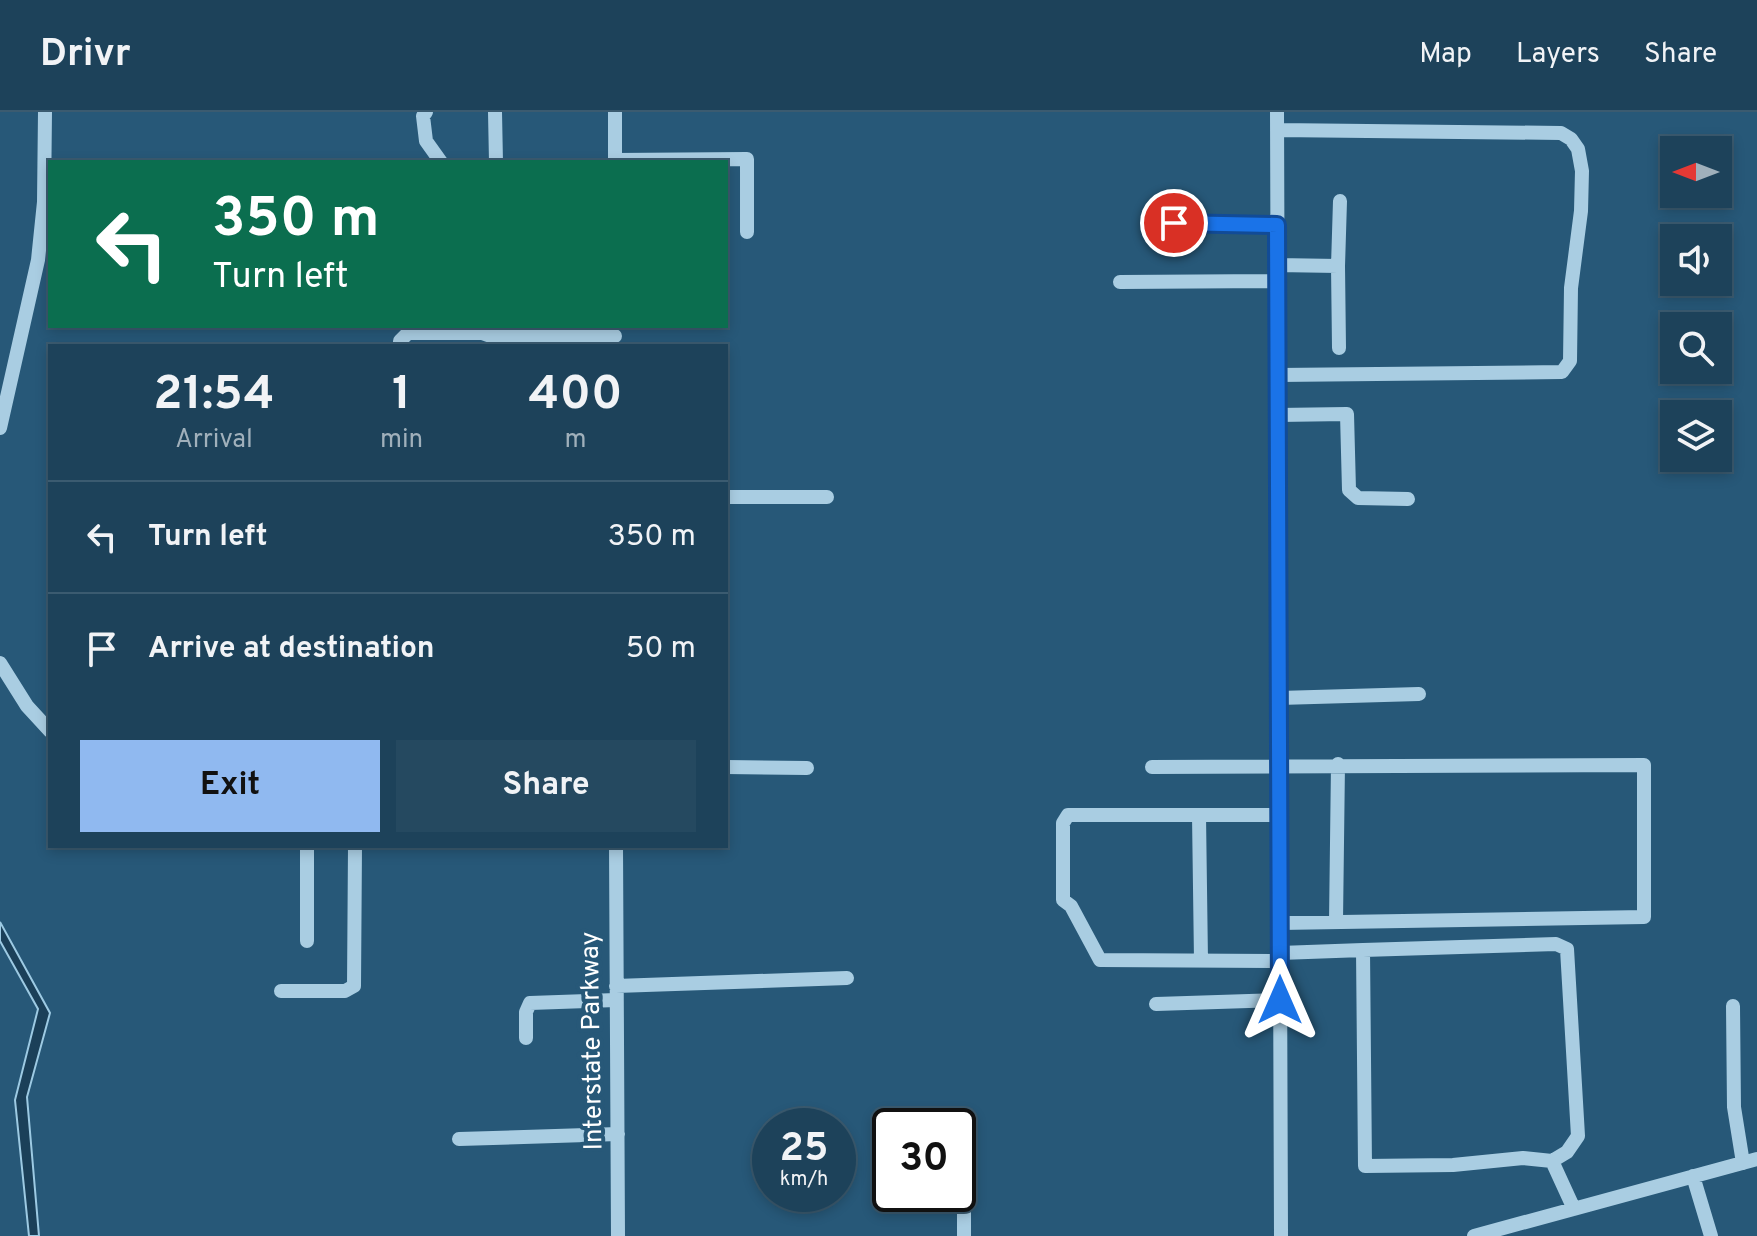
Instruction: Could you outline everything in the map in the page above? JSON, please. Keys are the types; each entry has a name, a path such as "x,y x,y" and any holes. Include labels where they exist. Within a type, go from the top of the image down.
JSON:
{"street":[{"path":"0,428 38,260 44,202 45,112"},
{"path":"426,112 423,116 426,141 440,160"},
{"path":"495,112 496,160"},
{"path":"615,112 615,160"},
{"path":"1277,112 1281,1236"},
{"path":"1277,130 1561,133 1571,139 1578,149 1582,171 1581,211 1571,288 1570,361 1562,372 1278,375"},
{"path":"720,160 747,159 747,232"},
{"path":"1339,348 1340,201"},
{"path":"1149,223 1277,225"},
{"path":"1277,265 1338,266"},
{"path":"1120,282 1277,281"},
{"path":"400,344 408,333 482,333 493,337 615,336"},
{"path":"1278,415 1347,414 1349,490 1358,498 1408,499"},
{"path":"728,497 827,497"},
{"path":"0,663 27,706 48,729"},
{"path":"1279,698 1419,694"},
{"path":"1336,921 1338,764"},
{"path":"1152,767 1644,765 1644,917 1280,923"},
{"path":"728,767 807,768"},
{"path":"1279,815 1068,815 1063,823 1063,900 1071,906 1100,960 1201,961 1363,950 1556,944 1567,949 1578,1136 1567,1152 1552,1161 1523,1158 1453,1165 1365,1166 1363,950"},
{"path":"1199,815 1201,961"},
{"path":"307,848 307,941"},
{"path":"281,991 345,991 354,986 355,848"},
{"name":"Interstate Parkway","path":"616,848 618,1236"},
{"path":"526,1038 526,1012 530,1003 616,993 847,978"},
{"path":"1156,1004 1280,1000"},
{"path":"1474,1236 1750,1161 1734,1107 1733,1006"},
{"path":"459,1139 618,1134"},
{"path":"1552,1161 1574,1209"},
{"path":"1693,1176 1711,1236"},
{"path":"964,1212 964,1236"}],"water":[{"path":"0,922 50,1013 27,1097 39,1236 29,1236 15,1100 38,1009 0,941"}],"route":[{"path":"1174,223 1277,225 1280,1000"}]}
